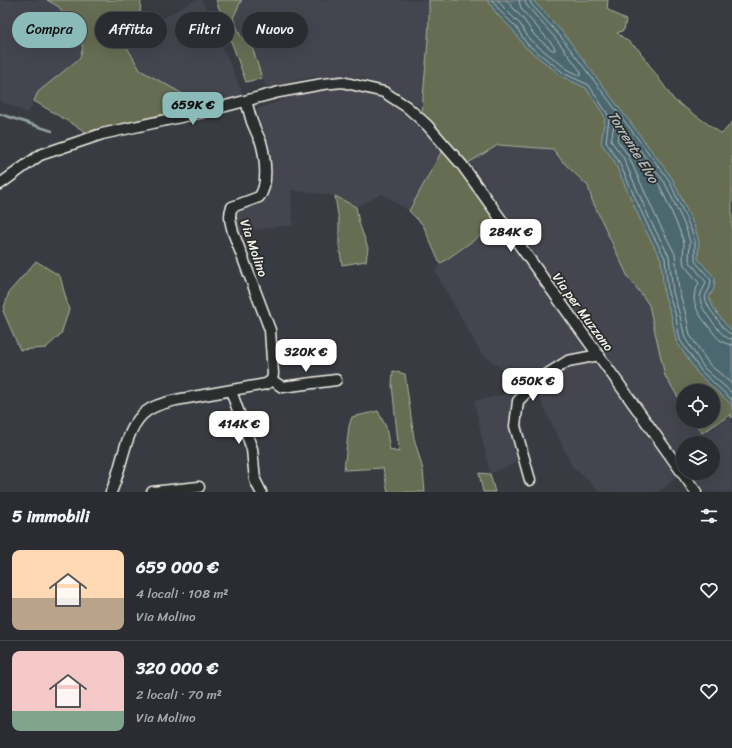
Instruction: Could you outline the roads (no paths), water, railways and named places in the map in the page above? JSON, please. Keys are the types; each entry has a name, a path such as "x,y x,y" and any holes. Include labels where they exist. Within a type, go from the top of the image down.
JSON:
{"street":[{"name":"Via per Muzzano","path":"0,184 40,155 102,134 199,113 279,92 323,84 342,82 384,92 407,107 427,125 462,165 696,492"},
{"name":"Via Molino","path":"246,101 261,144 264,158 264,187 262,194 258,197 232,208 230,211 230,217 233,232 270,330 273,374 272,380"},
{"path":"530,480 515,426 518,400 541,378 568,361 599,355"},
{"path":"110,492 115,484 129,435 134,425 142,415 162,403 266,384 272,380 282,387 336,380"},
{"path":"231,391 252,449 255,480 261,492"},
{"path":"152,492 199,487"}],"water":[{"name":"Torrente Elvo","path":"487,0 533,0 564,34 672,178 694,225 699,241 698,259 715,278 714,289 709,297 719,316 732,331 732,405 720,394 720,384 709,384 698,374 676,341 671,314 664,294 661,259 643,226 614,161 601,143 605,117 586,88 563,77 524,46 513,30 497,14"}],"waterway":[{"path":"0,114 52,131"}]}
